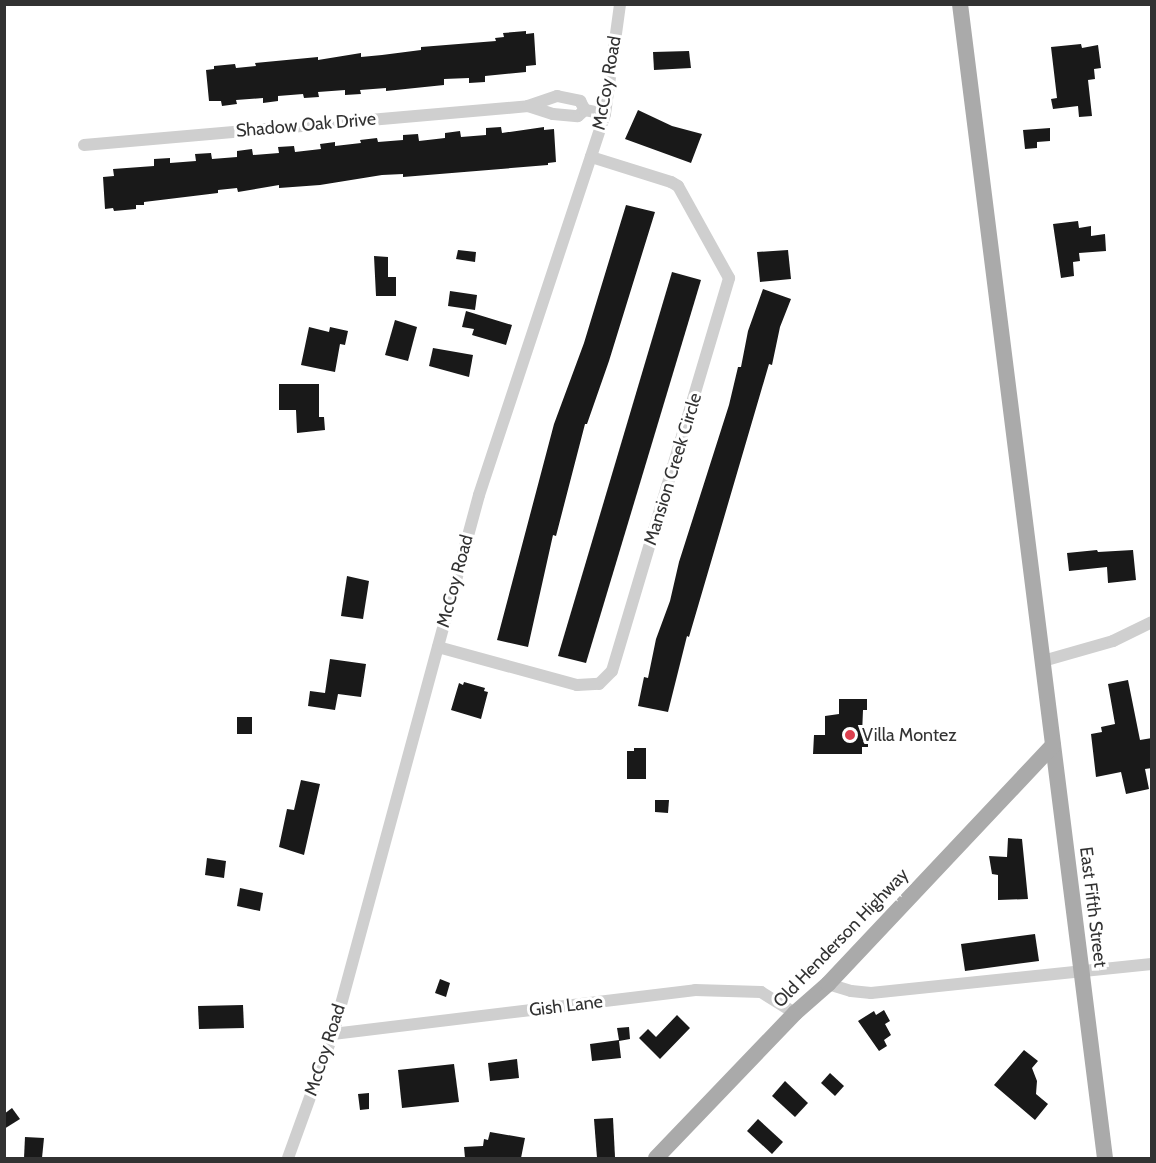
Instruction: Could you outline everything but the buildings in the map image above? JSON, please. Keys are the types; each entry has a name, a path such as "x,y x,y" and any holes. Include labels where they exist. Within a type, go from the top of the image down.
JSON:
{"main road":[{"name":"East Fifth Street","path":"960,4 1106,1158"},
{"name":"Old Henderson Highway","path":"656,1158 795,1013 828,984 1053,745"}],"street":[{"name":"McCoy Road","path":"288,1158 333,1034 479,495 605,114 620,4"},
{"name":"Shadow Oak Drive","path":"84,144 528,106 556,96 580,101 585,110 605,114"},
{"name":"Shadow Oak Drive","path":"528,106 553,114 578,116 585,110"},
{"name":"Mansion Creek Circle","path":"438,647 577,684 599,684 612,671 729,278 678,186 591,157"},
{"path":"1043,660 1113,641 1152,622"},
{"path":"828,984 851,991 871,993 1152,964"},
{"name":"Gish Lane","path":"333,1034 695,990 761,992 795,1013"}],"place":[{"name":"Villa Montez","path":"850,735"}]}
